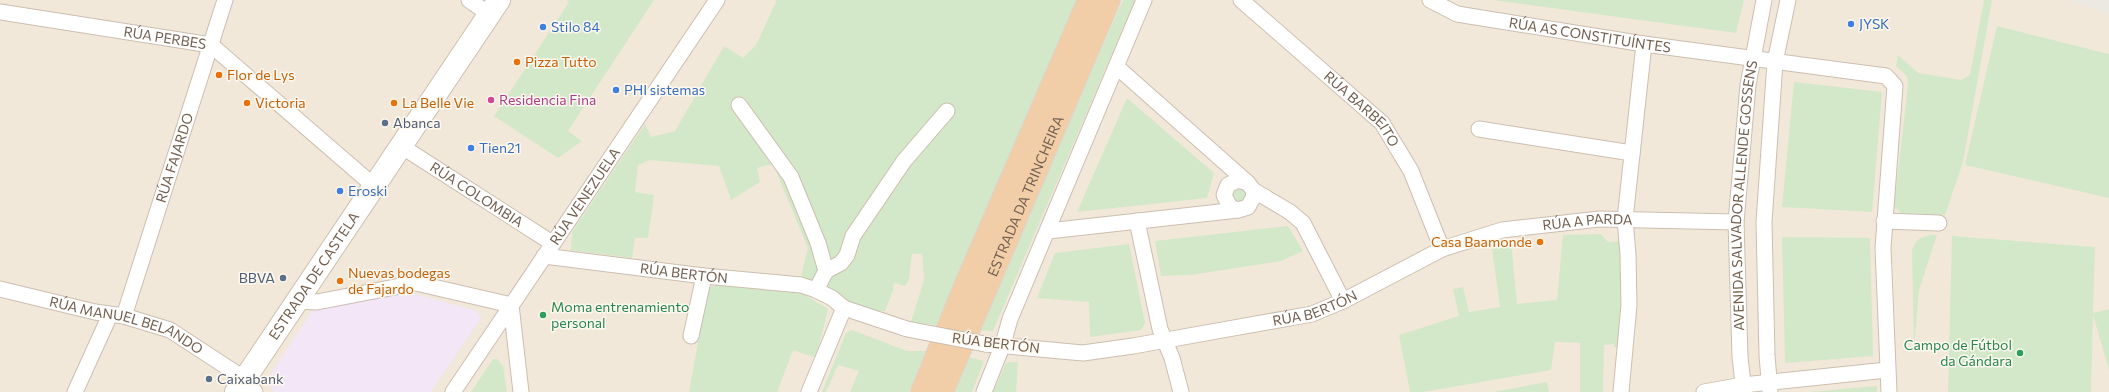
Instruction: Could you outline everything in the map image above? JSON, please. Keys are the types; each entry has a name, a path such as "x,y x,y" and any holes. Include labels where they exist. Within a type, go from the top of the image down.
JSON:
{"highway":[{"name":"ESTRADA DA TRINCHEIRA","path":"922,392 1089,0"},
{"name":"ESTRADA DA TRINCHEIRA","path":"942,392 1109,0"}],"main road":[{"name":"ESTRADA DE CASTELA","path":"246,388 297,300 494,7"}],"street":[{"name":"RÚA FAJARDO","path":"75,392 117,316 225,0"},
{"path":"469,0 494,7"},
{"name":"RÚA VENEZUELA","path":"453,392 717,0"},
{"path":"984,392 1003,344 1010,319 1048,232 1144,0"},
{"name":"RÚA BARBEITO","path":"1241,0 1382,123 1411,171 1442,248"},
{"name":"RÚA AS CONSTITUÍNTES","path":"1430,0 1457,14 1644,44 1886,76 1895,86 1884,221 1887,370 1890,392"},
{"name":"AVENIDA SALVADOR ALLENDE GOSSENS","path":"1743,388 1736,222 1748,84 1764,0"},
{"name":"AVENIDA SALVADOR ALLENDE GOSSENS","path":"1769,387 1764,222 1775,62 1788,0"},
{"name":"RÚA PERBES","path":"0,12 211,44 374,186"},
{"path":"1621,392 1629,305 1628,255 1625,219 1644,44"},
{"path":"1117,67 1250,187 1290,212 1303,223 1343,301"},
{"path":"739,105 756,131 791,177 818,244 826,271"},
{"path":"816,290 826,271 841,263 844,259 853,236 904,161 947,111"},
{"path":"1479,129 1632,153"},
{"name":"RÚA COLOMBIA","path":"401,146 548,250"},
{"path":"1048,232 1238,210 1248,207 1251,203 1250,187 1244,181 1234,181 1225,189 1225,200 1230,206 1238,210"},
{"name":"RÚA A PARDA","path":"1442,248 1502,230 1599,219 1736,222"},
{"path":"1137,221 1160,329 1172,358 1181,392"},
{"path":"1884,221 1939,223"},
{"name":"RÚA BERTÓN","path":"548,250 704,276 801,285 832,298 844,308 907,330 985,344 1003,344 1083,352 1164,340 1312,314 1343,301 1442,248"},
{"path":"691,336 704,276"},
{"path":"297,300 317,302 416,283 511,305 521,392"},
{"name":"RÚA MANUEL BELANDO","path":"0,289 170,330 246,388"},
{"path":"809,392 844,308"},
{"path":"1704,392 1769,387 1887,370"}],"shaded area":[{"path":"0,0 2069,0 2109,15 2109,392 0,392"},
{"path":"2069,0 2109,0 2109,15"},
{"path":"411,293 477,311 481,318 431,392 274,392 267,384 268,378 314,308"}],"green space":[{"path":"566,0 654,0 568,131 582,141 558,158 494,116 569,2"},
{"path":"775,0 1078,0 936,325 911,322 924,280 922,254 912,254 909,280 905,286 894,283 893,291 885,311 879,311 878,316 829,293 826,283 800,280 808,248 773,164 757,168 760,182 731,200 719,166 650,160 638,165 635,192 654,195 648,238 635,238 632,258 571,250 572,232 645,124 651,137 675,131 724,46 743,58 756,45 776,2"},
{"path":"1123,0 1135,0 993,331 977,330"},
{"path":"1493,0 1744,0 1736,33"},
{"path":"1984,0 1992,0 1963,162 1945,215 1901,213 1894,206 1908,85 1907,76 1896,66 1898,55 1918,73 1961,80 1970,75"},
{"path":"1997,26 2109,54 2109,198 1965,165"},
{"path":"1794,82 1882,92 1872,212 1782,207"},
{"path":"1127,98 1214,173 1207,198 1077,212"},
{"path":"1238,184 1251,197 1236,206 1229,190"},
{"path":"1288,226 1303,251 1281,261 1190,275 1161,276 1155,241"},
{"path":"1601,234 1608,242 1621,241 1626,303 1619,347 1614,347 1614,344 1604,345 1603,392 1580,392 1580,343 1555,342 1551,370 1423,392 1410,392 1399,335 1459,316 1453,289 1463,287 1469,312 1500,307 1492,249 1511,242 1517,304 1557,300 1563,235"},
{"path":"1931,235 1937,235 1919,290 1914,348 1912,250 1915,243 1919,239"},
{"name":"Campo de Fútbol da Gándara","path":"1952,236 2095,247 2093,313 2109,309 2109,370 2093,315 2091,392 1948,392"},
{"path":"1782,237 1870,238 1873,356 1785,363"},
{"path":"1129,244 1145,323 1141,330 1090,337 1089,302 1037,298 1055,253"},
{"path":"719,284 803,294 828,309 816,358 793,350 777,392 689,392 708,288"},
{"path":"852,330 907,351 926,351 909,392 850,392 859,371 838,365 826,392 822,392 846,333"},
{"path":"968,357 984,361 972,392 953,392"},
{"path":"493,359 497,359 503,366 507,392 471,392"},
{"path":"1018,362 1016,392 993,392 1006,363"},
{"path":"1547,382 1549,392 1493,392"},
{"path":"1877,386 1877,392 1808,392"}],"place":[{"name":"JYSK","path":"1851,24"},
{"name":"Stilo 84","path":"543,27"},
{"name":"Pizza Tutto","path":"517,62"},
{"name":"Flor de Lys","path":"219,75"},
{"name":"PHI sistemas","path":"616,90"},
{"name":"Residencia Fina","path":"491,100"},
{"name":"Victoria","path":"247,103"},
{"name":"La Belle Vie","path":"394,103"},
{"name":"Abanca","path":"385,123"},
{"name":"Tien21","path":"471,148"},
{"name":"Eroski","path":"340,191"},
{"name":"Casa Baamonde","path":"1540,242"},
{"name":"BBVA","path":"283,278"},
{"name":"Nuevas bodegas de Fajardo","path":"340,281"},
{"name":"Moma entrenamiento personal","path":"543,315"},
{"name":"Campo de Fútbol da Gándara","path":"2020,353"},
{"name":"Caixabank","path":"209,379"}]}
